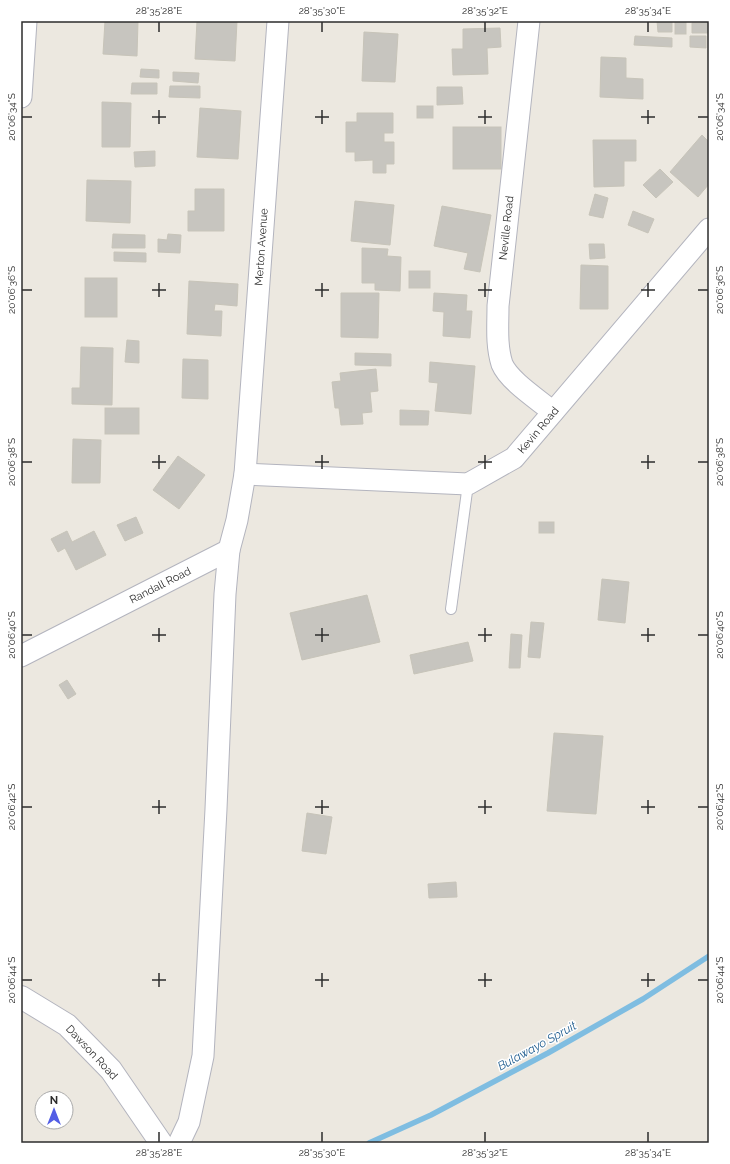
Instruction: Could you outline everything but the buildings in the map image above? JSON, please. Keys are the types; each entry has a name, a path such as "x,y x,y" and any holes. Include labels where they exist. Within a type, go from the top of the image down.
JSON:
{"street":[{"path":"21,97 26,21"},
{"name":"Merton Avenue","path":"245,474 278,21"},
{"name":"Neville Road","path":"529,21 498,306 498,343 503,365 513,380 554,412"},
{"name":"Kevin Road","path":"468,484 514,458 709,229"},
{"path":"180,1143 189,1122 203,1056 225,602 229,550 237,520 245,474 468,484"},
{"name":"Randall Road","path":"22,654 229,550"},
{"name":"Dawson Road","path":"21,997 67,1024 111,1070 161,1143"}],"lane":[{"path":"451,609 468,484"}],"waterway":[{"name":"Bulawayo Spruit","path":"369,1143 431,1115 548,1053 643,999 709,956"}]}
